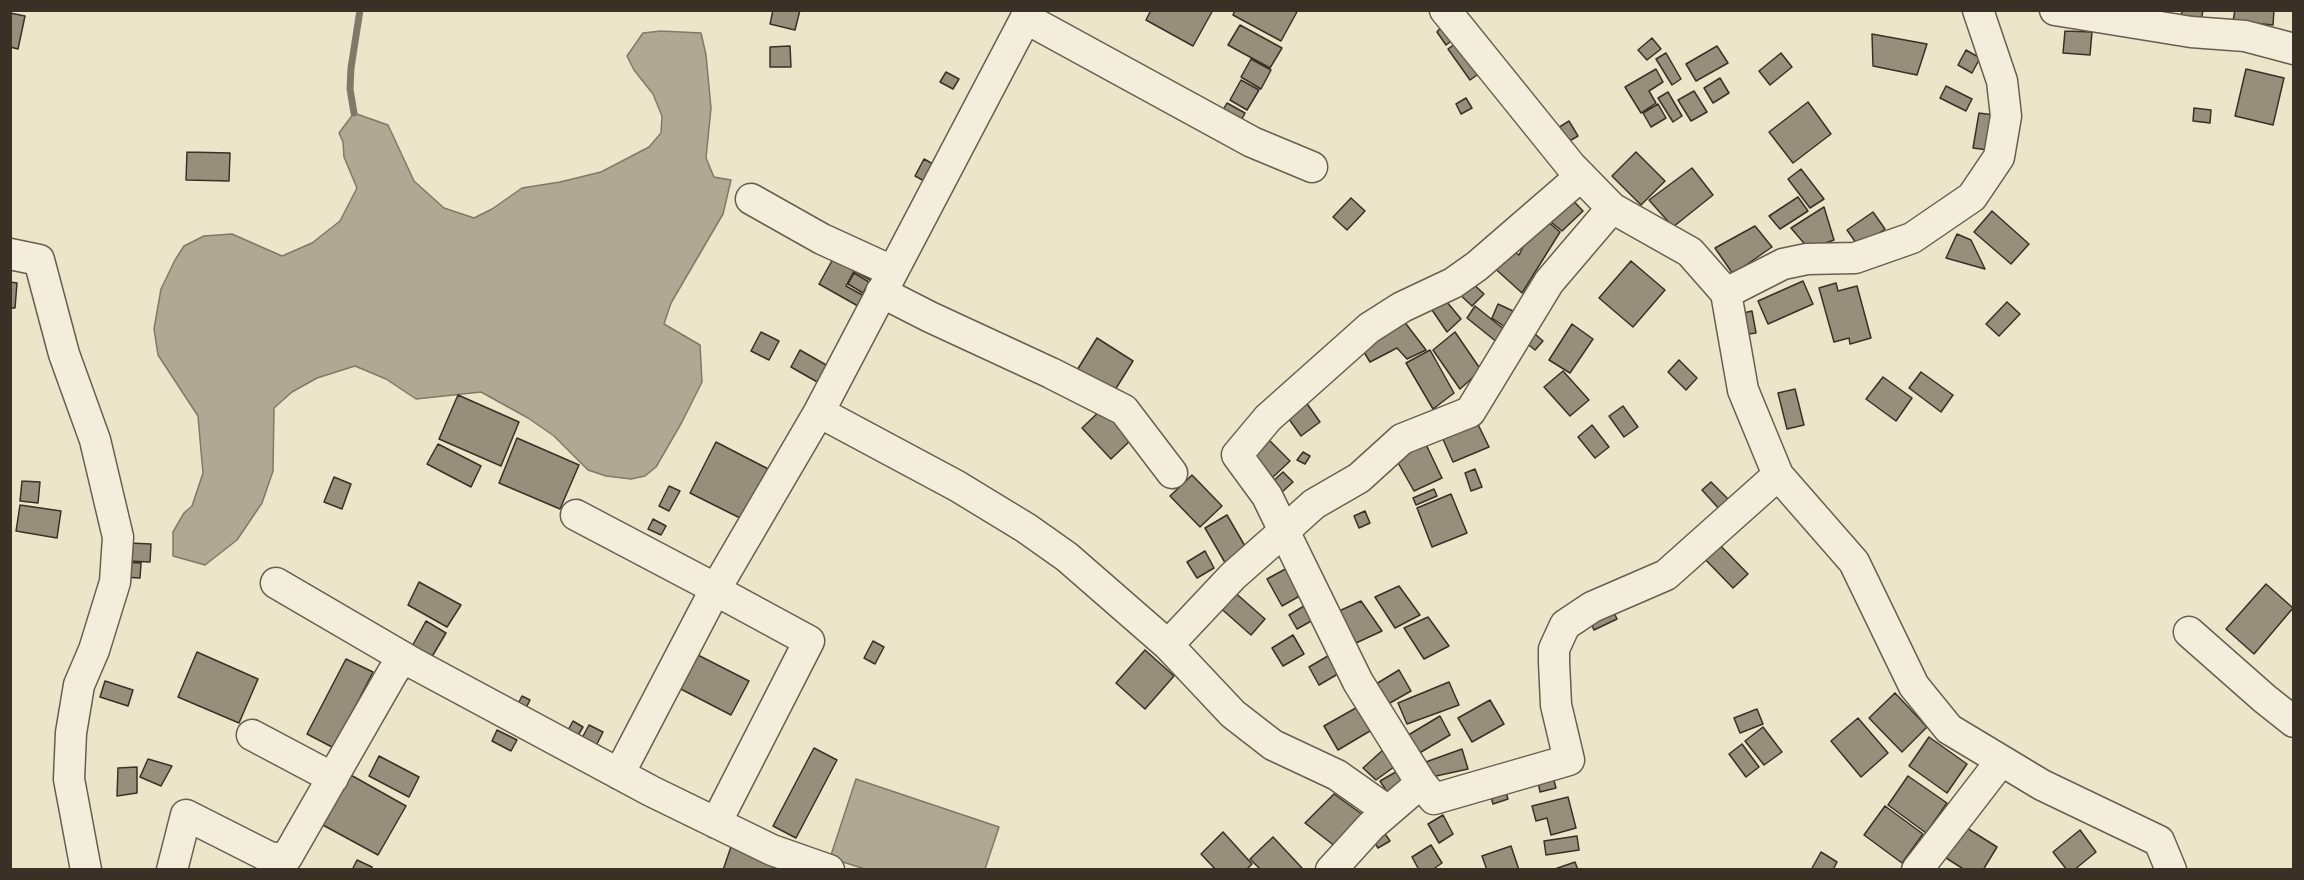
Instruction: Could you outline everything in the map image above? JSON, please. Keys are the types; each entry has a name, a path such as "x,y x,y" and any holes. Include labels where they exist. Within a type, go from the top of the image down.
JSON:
{"street":[{"path":"1445,10 1581,176 1612,208 1690,252 1726,293 1743,390 1778,475 1854,562 1914,686 1949,729 2042,785 2159,841 2171,870"},
{"path":"1726,293 1783,264 1807,259 1855,258 1912,238 1972,197 1999,157 2006,116 2002,81 1977,10"},
{"path":"2055,10 2191,32 2245,36 2294,49"},
{"path":"619,774 715,590 819,412 1028,15 1252,142 1312,167"},
{"path":"1581,176 1477,266 1453,283 1402,307 1369,328 1268,418 1236,455 1267,496 1358,682 1421,783 1434,799 1569,760 1556,705 1554,662 1554,649 1565,625 1593,607 1666,575 1778,475"},
{"path":"751,199 822,239 886,281 1124,410 1172,473"},
{"path":"1168,645 1233,576 1314,504 1359,478 1402,439 1470,412 1549,282 1612,208"},
{"path":"10,254 39,260 64,354 95,440 118,537 115,582 94,650 80,685 71,733 69,779 86,870"},
{"path":"819,412 957,486 1026,528 1067,557 1168,645 1233,714 1273,745 1337,776 1388,812"},
{"path":"576,515 809,641 716,823"},
{"path":"276,583 413,663 619,774 772,850 829,870"},
{"path":"2189,632 2294,722"},
{"path":"172,870 186,815 271,858 287,857 393,672 402,660 413,663"},
{"path":"252,735 333,778"},
{"path":"1917,870 2001,760"},
{"path":"1331,870 1371,826 1421,783"}],"shaded area":[{"path":"661,31 701,33 706,55 711,108 706,158 714,177 731,180 723,214 671,303 664,324 700,345 702,382 656,467 645,476 631,479 606,476 588,470 554,436 528,418 481,392 416,399 386,379 355,366 317,378 292,392 274,408 273,471 262,503 237,540 205,565 173,556 173,532 184,513 192,506 203,473 198,416 158,355 154,329 161,289 184,246 204,236 232,234 282,256 312,243 340,221 357,188 344,157 343,142 339,133 354,113 388,125 414,181 444,208 474,218 492,209 522,188 601,172 649,147 661,133 662,116 653,94 634,70 627,56 643,33"},
{"path":"856,779 999,827 985,869 865,869 830,858"}],"building":[{"path":"773,10 800,10 795,30 770,24"},
{"path":"1151,10 1213,10 1193,46 1146,20"},
{"path":"1235,10 1298,10 1281,41 1233,15"},
{"path":"2182,10 2203,10 2201,22 2181,19"},
{"path":"2235,10 2274,10 2273,25 2233,21"},
{"path":"10,13 25,16 18,49 10,47"},
{"path":"1449,17 1462,33 1446,45 1437,32"},
{"path":"1240,25 1282,48 1270,68 1228,45"},
{"path":"2065,31 2092,32 2090,55 2063,53"},
{"path":"1872,34 1927,44 1917,75 1873,66"},
{"path":"1464,37 1487,68 1470,80 1448,49"},
{"path":"1652,38 1661,49 1647,60 1638,50"},
{"path":"790,46 791,67 770,67 770,47"},
{"path":"1717,46 1728,63 1696,81 1686,64"},
{"path":"1966,50 1980,58 1972,73 1958,65"},
{"path":"1666,53 1681,79 1672,85 1656,59"},
{"path":"1781,53 1792,67 1770,85 1759,71"},
{"path":"1251,59 1271,70 1261,89 1241,77"},
{"path":"1656,69 1663,82 1649,91 1656,103 1641,113 1625,87"},
{"path":"2246,69 2284,78 2273,125 2235,116"},
{"path":"946,72 959,79 953,89 940,82"},
{"path":"1720,78 1729,93 1713,103 1704,88"},
{"path":"1241,80 1259,90 1247,110 1230,100"},
{"path":"1946,86 1972,99 1966,111 1940,98"},
{"path":"1694,91 1707,112 1691,121 1678,100"},
{"path":"1668,92 1682,116 1673,122 1658,98"},
{"path":"1466,98 1472,108 1461,114 1456,104"},
{"path":"1808,102 1831,134 1793,163 1769,132"},
{"path":"1227,103 1245,113 1238,127 1219,117"},
{"path":"1658,104 1666,118 1651,127 1643,113"},
{"path":"2194,108 2211,110 2210,123 2193,121"},
{"path":"1979,113 1994,115 1988,150 1973,148"},
{"path":"1569,121 1578,136 1566,143 1558,128"},
{"path":"187,152 230,153 229,181 186,180"},
{"path":"1636,152 1665,181 1641,205 1612,176"},
{"path":"924,159 935,165 926,182 915,176"},
{"path":"1692,168 1713,195 1673,227 1649,200"},
{"path":"1801,169 1824,199 1810,208 1788,179"},
{"path":"1565,192 1583,211 1562,231 1540,213"},
{"path":"1798,197 1808,211 1780,229 1769,216"},
{"path":"1351,198 1365,211 1347,230 1333,217"},
{"path":"1824,207 1834,240 1809,249 1791,228"},
{"path":"1992,211 2029,244 2011,264 1974,232"},
{"path":"1873,212 1885,229 1859,247 1847,230"},
{"path":"1539,214 1560,232 1522,293 1490,264 1505,245 1519,255"},
{"path":"1755,226 1772,247 1733,274 1715,248"},
{"path":"1957,234 1971,240 1985,269 1946,258"},
{"path":"838,250 878,272 872,281 854,271 846,286 864,296 858,306 819,284"},
{"path":"1631,261 1665,290 1633,327 1599,298"},
{"path":"854,273 869,282 863,293 848,284"},
{"path":"1467,278 1484,294 1472,306 1455,290"},
{"path":"1803,281 1813,304 1768,324 1758,301"},
{"path":"10,282 17,283 15,308 10,308"},
{"path":"1836,283 1838,291 1857,286 1871,338 1850,344 1849,338 1834,342 1819,288"},
{"path":"1442,296 1461,319 1447,332 1430,307"},
{"path":"2007,302 2020,314 1999,336 1986,324"},
{"path":"1498,304 1513,311 1505,327 1492,318"},
{"path":"1475,306 1505,330 1498,343 1467,318"},
{"path":"1752,311 1756,333 1742,335 1739,314"},
{"path":"1400,316 1426,350 1407,359 1397,348 1370,362 1359,344"},
{"path":"1572,324 1593,339 1570,373 1549,360"},
{"path":"1527,327 1543,341 1535,350 1519,337"},
{"path":"761,332 779,341 769,360 751,351"},
{"path":"1455,332 1481,370 1460,389 1433,350"},
{"path":"1097,338 1133,361 1110,398 1074,375"},
{"path":"800,350 828,366 819,383 791,367"},
{"path":"1430,350 1454,393 1433,409 1406,363"},
{"path":"1679,360 1697,378 1686,390 1668,372"},
{"path":"1563,371 1589,400 1570,416 1544,387"},
{"path":"1921,372 1953,395 1941,412 1909,388"},
{"path":"1883,377 1912,398 1896,421 1866,399"},
{"path":"1795,389 1804,425 1787,429 1778,393"},
{"path":"458,395 519,422 501,466 439,439"},
{"path":"1303,398 1320,422 1301,436 1284,412"},
{"path":"1623,406 1638,427 1624,437 1609,416"},
{"path":"1104,407 1133,438 1111,459 1082,428"},
{"path":"1473,414 1489,447 1453,462 1439,430"},
{"path":"1592,425 1609,447 1595,458 1578,437"},
{"path":"1422,436 1442,478 1414,491 1392,452"},
{"path":"1266,437 1290,461 1272,478 1249,453"},
{"path":"517,438 579,465 560,509 499,483"},
{"path":"716,442 774,472 748,522 690,493"},
{"path":"438,444 481,466 471,487 427,464"},
{"path":"1303,452 1310,456 1305,464 1297,460"},
{"path":"1475,469 1482,487 1471,491 1465,473"},
{"path":"1283,472 1293,482 1281,493 1271,483"},
{"path":"1192,475 1222,506 1200,527 1170,496"},
{"path":"334,477 351,484 342,509 324,502"},
{"path":"22,481 40,482 38,503 20,501"},
{"path":"1711,482 1731,502 1721,511 1702,490"},
{"path":"669,486 680,491 669,511 659,506"},
{"path":"1434,489 1437,496 1416,505 1413,498"},
{"path":"1451,494 1467,533 1432,547 1417,508"},
{"path":"20,505 61,511 57,538 16,531"},
{"path":"1365,511 1370,523 1359,528 1354,516"},
{"path":"1227,515 1249,553 1227,566 1205,528"},
{"path":"653,519 666,526 661,535 648,529"},
{"path":"1712,537 1748,574 1733,588 1697,551"},
{"path":"129,543 151,544 150,562 128,561"},
{"path":"1205,551 1214,568 1197,578 1187,562"},
{"path":"123,562 141,563 140,578 122,577"},
{"path":"1291,566 1305,593 1282,606 1267,579"},
{"path":"419,582 461,605 447,627 408,605"},
{"path":"2266,584 2293,608 2254,654 2226,629"},
{"path":"1399,586 1420,615 1395,628 1375,597"},
{"path":"1231,589 1265,619 1251,635 1217,605"},
{"path":"1603,589 1617,619 1594,630 1580,599"},
{"path":"1361,601 1382,631 1356,643 1337,612"},
{"path":"1304,606 1313,620 1297,629 1289,615"},
{"path":"1428,617 1449,646 1424,659 1404,628"},
{"path":"426,621 446,633 430,660 410,650"},
{"path":"1293,635 1304,654 1283,666 1272,648"},
{"path":"873,641 884,647 875,664 864,658"},
{"path":"1145,650 1174,676 1145,709 1116,683"},
{"path":"690,651 749,681 731,715 673,685"},
{"path":"197,652 258,679 239,723 178,697"},
{"path":"1333,653 1343,671 1319,685 1309,667"},
{"path":"346,659 373,672 334,748 307,734"},
{"path":"1399,670 1411,691 1383,707 1371,687"},
{"path":"105,681 133,690 128,706 100,697"},
{"path":"1449,682 1459,705 1407,724 1398,703"},
{"path":"1895,693 1927,727 1902,752 1869,718"},
{"path":"522,696 530,700 523,714 515,710"},
{"path":"1490,700 1504,724 1472,742 1458,718"},
{"path":"1361,705 1375,728 1338,750 1324,726"},
{"path":"1757,709 1763,724 1740,733 1734,718"},
{"path":"1440,716 1450,735 1416,755 1405,737"},
{"path":"1858,718 1888,753 1861,777 1831,741"},
{"path":"573,721 583,727 577,737 567,732"},
{"path":"589,725 603,732 596,746 582,738"},
{"path":"1763,727 1782,752 1764,765 1745,741"},
{"path":"497,730 517,740 511,751 492,741"},
{"path":"1929,737 1967,764 1947,793 1909,766"},
{"path":"1742,744 1759,767 1746,777 1729,754"},
{"path":"814,748 837,760 796,838 773,826"},
{"path":"1384,749 1398,764 1376,780 1363,768"},
{"path":"1462,749 1468,769 1427,778 1423,763"},
{"path":"379,756 419,777 409,797 369,776"},
{"path":"148,759 172,766 161,786 140,777"},
{"path":"137,767 137,793 117,796 118,768"},
{"path":"1401,769 1410,783 1389,795 1380,781"},
{"path":"349,774 406,806 378,855 321,824"},
{"path":"1908,776 1947,803 1926,833 1888,805"},
{"path":"1553,777 1556,788 1540,792 1538,781"},
{"path":"1504,786 1508,799 1493,804 1489,790"},
{"path":"1334,794 1370,820 1340,850 1305,823"},
{"path":"1568,797 1576,828 1551,835 1547,818 1536,821 1532,806"},
{"path":"1885,806 1923,834 1902,863 1864,835"},
{"path":"1443,815 1453,834 1439,843 1428,824"},
{"path":"1962,825 1997,847 1983,870 1965,870 1943,856"},
{"path":"2080,830 2096,852 2074,870 2067,870 2053,852"},
{"path":"1383,831 1390,841 1378,848 1372,838"},
{"path":"1223,832 1252,864 1246,870 1216,870 1201,854"},
{"path":"1577,836 1579,850 1546,855 1544,841"},
{"path":"1273,837 1302,868 1301,870 1261,870 1250,859"},
{"path":"733,841 792,870 723,870"},
{"path":"1431,845 1442,863 1432,870 1419,870 1412,857"},
{"path":"1511,846 1519,870 1487,870 1482,856"},
{"path":"1821,852 1837,862 1833,870 1811,870"},
{"path":"357,860 372,867 371,870 352,870"},
{"path":"1575,862 1578,870 1552,870"}],"waterway":[{"path":"354,113 350,89 351,68 360,10"}]}
